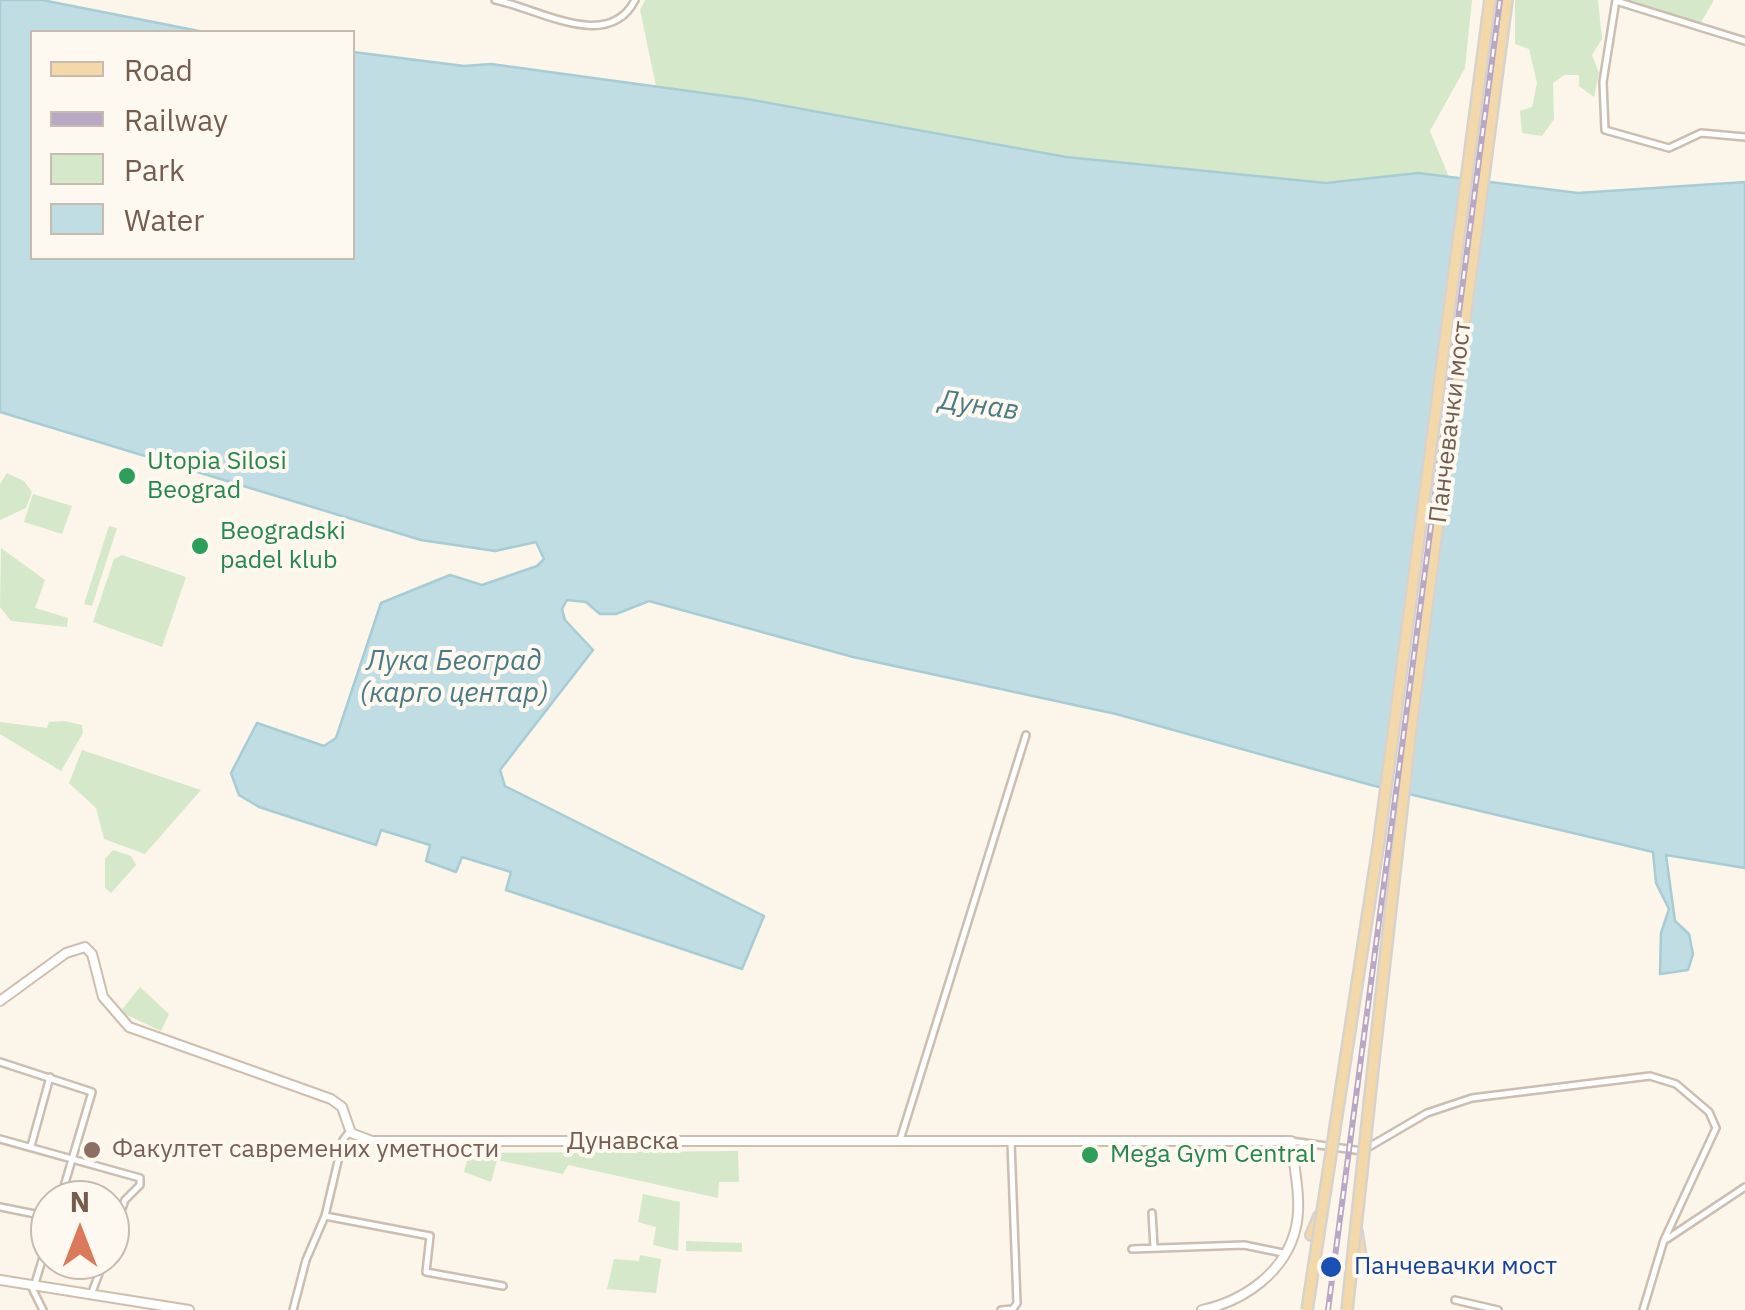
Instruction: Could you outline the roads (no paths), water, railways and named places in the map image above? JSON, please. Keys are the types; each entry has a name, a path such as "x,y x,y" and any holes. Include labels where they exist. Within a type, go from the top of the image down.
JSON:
{"main road":[{"name":"Панчевачки мост","path":"1307,1310 1380,841 1490,0"},
{"name":"Панчевачки мост","path":"1356,1224 1397,843 1507,0"},
{"path":"0,1001 66,953 88,948 103,997 125,1024 331,1098 342,1107 350,1131"},
{"name":"Дунавска","path":"350,1131 363,1140 395,1143 1292,1141"},
{"path":"1202,1310 1247,1295 1283,1253 1297,1218 1292,1141"},
{"path":"1311,1235 1323,1209"},
{"path":"1356,1224 1362,1264"},
{"path":"1347,1310 1356,1224"},
{"path":"0,1280 189,1310"}],"street":[{"path":"495,0 590,26 617,22 635,0"},
{"path":"1745,40 1616,0 1603,82 1605,130 1669,148 1697,134 1745,137"},
{"path":"900,1140 1026,735"},
{"path":"0,1062 88,1088 92,1095 66,1180"},
{"path":"31,1147 50,1077"},
{"path":"1292,1141 1362,1152 1427,1113 1472,1098 1663,1077 1709,1112 1716,1128 1664,1240 1642,1310"},
{"path":"294,1310 306,1260 325,1216 343,1140 350,1131"},
{"path":"0,1138 137,1176 142,1183 130,1195"},
{"path":"1001,1310 1013,1309 1017,1303 1011,1140"},
{"path":"1664,1240 1745,1187"},
{"path":"0,1207 30,1213"},
{"path":"1152,1214 1154,1247"},
{"path":"325,1216 430,1236 426,1272 503,1286"},
{"path":"1132,1249 1244,1245 1283,1253"},
{"path":"37,1280 42,1310"},
{"path":"91,1295 97,1280"},
{"path":"1455,1300 1498,1310"}],"water":[{"path":"0,0 42,0 194,30 30,30 30,260 355,260 355,52 464,66 491,64 747,99 1066,157 1326,183 1418,173 1578,193 1745,182 1745,868 1666,855 1675,921 1689,934 1693,954 1688,970 1660,974 1661,933 1669,909 1656,883 1653,852 1371,785 1116,714 853,657 649,601 616,614 600,614 586,602 567,600 562,609 565,620 593,650 500,770 505,786 764,916 742,969 506,890 511,872 462,857 456,872 426,861 430,845 381,830 376,845 259,807 239,795 231,773 257,723 324,746 336,738 381,603 450,575 482,585 537,566 544,559 536,542 495,551 421,540 0,412"}],"railway":[{"path":"1328,1310 1500,0"}],"place":[{"name":"Utopia Silosi Beograd","path":"127,476"},
{"name":"Beogradski padel klub","path":"200,546"},
{"name":"Факултет савремених уметности","path":"92,1150"},
{"name":"Mega Gym Central","path":"1090,1155"},
{"name":"Панчевачки мост","path":"1331,1267"}],"water label":[{"name":"Дунав","path":"979,406"},
{"name":"Лука Београд (карго центар)","path":"454,678"}]}
